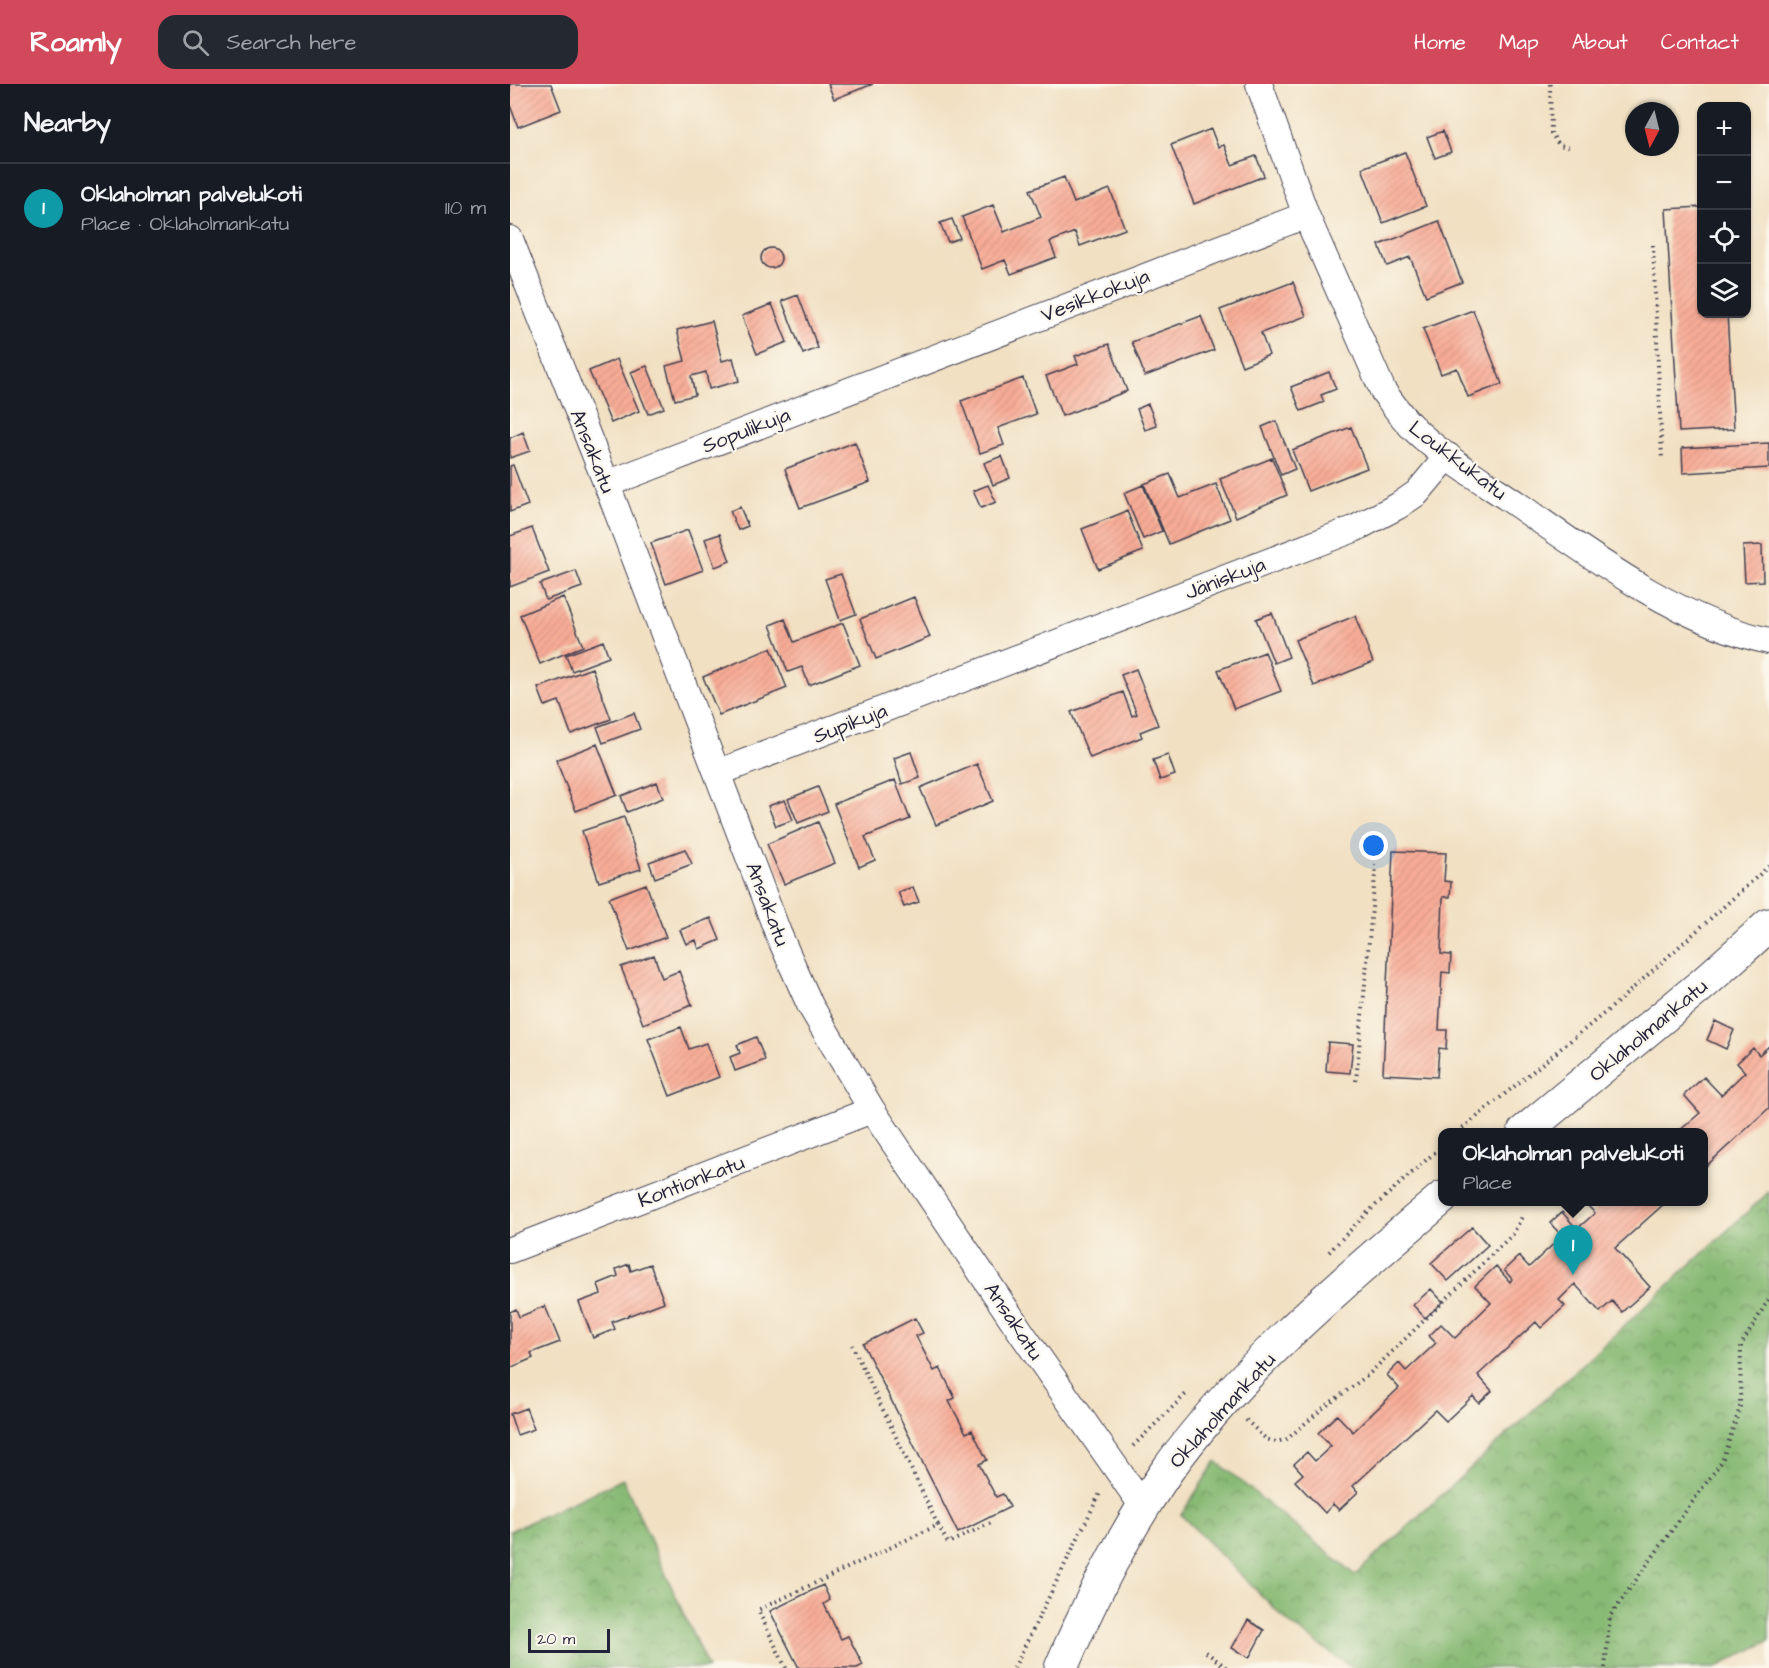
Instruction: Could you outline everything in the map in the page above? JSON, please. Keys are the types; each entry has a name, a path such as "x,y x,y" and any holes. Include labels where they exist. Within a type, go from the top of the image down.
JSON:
{"street":[{"name":"Loukkukatu","path":"1259,84 1306,214 1383,391 1399,413 1413,428 1448,456 1556,531 1635,582 1692,614 1722,627 1769,641"},
{"name":"Vesikkokuja","path":"885,376 1306,214"},
{"name":"Ansakatu","path":"510,239 607,484 778,933 810,1005 873,1110 1030,1344 1144,1508"},
{"name":"Sopulikuja","path":"607,484 885,376"},
{"name":"Jäniskuja","path":"983,671 1354,529 1398,506 1417,493 1448,456"},
{"name":"Supikuja","path":"717,773 983,671"},
{"name":"Oklaholmankatu","path":"1529,1128 1769,926"},
{"name":"Kontionkatu","path":"510,1250 873,1110"},
{"name":"Oklaholmankatu","path":"1061,1668 1104,1575 1166,1473 1226,1400 1334,1290 1438,1202"}],"path":[{"path":"1550,84 1551,133 1559,145 1573,148"},
{"path":"1653,245 1662,459"},
{"path":"1356,1081 1376,865"},
{"path":"1463,1128 1612,1007 1769,866"},
{"path":"1226,1400 1266,1438 1276,1442 1287,1439 1322,1409 1368,1375 1513,1234 1522,1217"},
{"path":"1605,1668 1610,1616 1722,1461 1740,1408 1741,1345 1769,1299"},
{"path":"852,1345 948,1543 991,1523"},
{"path":"786,1668 758,1610 938,1525"},
{"path":"1206,1652 1227,1668"}],"green space":[{"path":"1769,1192 1769,1641 1715,1668 1352,1668 1289,1623 1181,1515 1216,1461 1355,1575"},
{"path":"623,1479 708,1668 510,1668 510,1531"}],"building":[{"path":"510,84 551,84 561,110 518,127 510,105"},
{"path":"828,84 873,84 834,99"},
{"path":"1211,129 1218,147 1224,145 1232,165 1256,156 1264,176 1194,204 1171,145"},
{"path":"1443,131 1451,152 1435,158 1427,137"},
{"path":"1405,152 1426,206 1383,223 1362,168"},
{"path":"1064,177 1074,203 1110,189 1125,229 1080,246 1075,232 1050,242 1056,257 1011,274 1005,260 982,269 962,217 993,205 1004,232 1041,217 1030,190"},
{"path":"1697,207 1697,318 1727,318 1734,429 1679,432 1666,209"},
{"path":"952,219 960,238 948,242 940,223"},
{"path":"1439,221 1462,282 1426,296 1410,257 1387,266 1379,245"},
{"path":"771,248 778,251 781,258 778,265 771,268 764,265 761,258 764,251"},
{"path":"1293,282 1306,316 1261,333 1269,355 1242,366 1220,310"},
{"path":"798,295 818,348 803,354 782,301"},
{"path":"772,304 787,342 757,354 742,316"},
{"path":"1473,310 1502,384 1468,397 1457,368 1441,374 1423,329"},
{"path":"1201,316 1214,350 1145,376 1132,342"},
{"path":"712,321 722,361 733,358 739,381 709,389 706,372 691,376 695,395 675,400 666,366 685,361 677,330"},
{"path":"1109,344 1127,391 1062,416 1046,376 1078,364 1075,356"},
{"path":"617,359 639,411 611,423 589,371"},
{"path":"647,366 664,408 648,414 631,372"},
{"path":"1329,372 1336,389 1321,395 1324,402 1301,411 1291,387"},
{"path":"1023,378 1036,414 998,428 1004,445 980,453 961,401"},
{"path":"1148,404 1157,426 1145,430 1137,409"},
{"path":"1276,421 1295,469 1281,475 1262,427"},
{"path":"1351,427 1367,468 1308,491 1292,450"},
{"path":"523,432 530,451 510,458 510,438"},
{"path":"855,442 870,482 800,508 785,469"},
{"path":"1769,443 1769,468 1683,473 1682,448"},
{"path":"1002,456 1010,478 993,485 984,463"},
{"path":"1272,458 1287,495 1236,517 1220,479"},
{"path":"513,465 528,505 510,512 510,466"},
{"path":"1170,474 1180,498 1216,484 1230,519 1169,544 1144,484"},
{"path":"988,485 996,502 981,508 973,491"},
{"path":"1143,485 1162,531 1143,539 1124,493"},
{"path":"740,507 748,526 738,530 730,511"},
{"path":"1127,511 1143,551 1098,569 1082,529"},
{"path":"532,528 549,572 510,587 510,536"},
{"path":"688,530 703,570 666,584 651,543"},
{"path":"720,534 730,561 715,567 705,539"},
{"path":"1762,545 1763,581 1745,582 1743,546"},
{"path":"576,571 582,587 546,600 540,584"},
{"path":"841,574 856,614 840,620 825,579"},
{"path":"563,597 583,646 540,664 520,615"},
{"path":"914,597 930,637 876,659 860,619"},
{"path":"1272,613 1289,657 1274,663 1256,619"},
{"path":"1355,616 1373,662 1314,686 1295,640"},
{"path":"785,619 794,642 843,623 860,665 809,685 802,667 788,672 770,625"},
{"path":"603,641 609,657 572,671 566,655"},
{"path":"771,648 787,688 719,715 703,677"},
{"path":"1265,652 1281,691 1234,709 1218,670"},
{"path":"592,668 611,719 571,734 559,701 545,706 538,688"},
{"path":"1136,669 1158,725 1140,732 1142,737 1090,758 1071,712 1123,692 1132,716 1137,714 1121,675"},
{"path":"634,713 640,729 603,743 597,727"},
{"path":"597,744 617,795 576,811 556,760"},
{"path":"911,752 920,778 902,784 894,758"},
{"path":"1168,755 1175,775 1160,780 1153,760"},
{"path":"977,764 993,801 936,825 920,788"},
{"path":"895,780 910,819 865,837 875,860 859,867 834,804"},
{"path":"657,782 663,798 627,812 621,796"},
{"path":"818,787 828,811 798,823 788,799"},
{"path":"785,800 793,820 776,826 768,806"},
{"path":"624,817 641,869 599,882 582,831"},
{"path":"818,822 835,863 784,884 767,844"},
{"path":"685,849 692,864 655,878 649,862"},
{"path":"1393,851 1446,853 1444,881 1451,882 1450,897 1443,897 1441,954 1451,955 1450,973 1442,972 1439,1030 1447,1030 1446,1049 1439,1048 1437,1077 1383,1074"},
{"path":"646,884 666,937 629,951 609,898"},
{"path":"913,887 919,902 904,907 898,892"},
{"path":"711,918 720,940 699,949 696,940 686,944 680,930"},
{"path":"654,955 662,978 679,971 692,1005 643,1024 621,967"},
{"path":"1715,1021 1734,1030 1726,1049 1707,1040"},
{"path":"681,1027 689,1049 706,1043 719,1077 670,1096 648,1039"},
{"path":"756,1037 765,1060 735,1071 730,1057 740,1053 737,1045"},
{"path":"1328,1042 1353,1044 1350,1073 1326,1071"},
{"path":"1769,1046 1769,1108 1708,1164 1708,1128 1683,1128 1700,1113 1684,1095 1704,1077 1721,1095 1745,1072 1737,1063 1753,1048 1759,1055"},
{"path":"1662,1206 1615,1248 1650,1287 1622,1312 1612,1301 1600,1312 1575,1284 1559,1300 1565,1306 1541,1328 1536,1322 1478,1375 1492,1391 1479,1403 1473,1396 1446,1421 1435,1410 1353,1486 1358,1492 1339,1510 1333,1504 1325,1513 1295,1481 1303,1474 1294,1464 1307,1452 1315,1461 1331,1446 1318,1433 1337,1415 1353,1432 1399,1388 1387,1375 1399,1363 1406,1371 1436,1343 1429,1336 1441,1324 1455,1338 1491,1303 1475,1286 1496,1266 1510,1282 1512,1279 1504,1270 1519,1256 1529,1267 1562,1236 1550,1223 1562,1212 1577,1229 1595,1213 1589,1207"},
{"path":"1472,1227 1488,1245 1448,1281 1431,1263"},
{"path":"629,1264 631,1271 650,1264 664,1302 612,1322 615,1329 593,1338 579,1302 601,1294 598,1284 618,1276 616,1269"},
{"path":"1431,1289 1443,1302 1425,1318 1413,1305"},
{"path":"545,1306 560,1342 531,1353 533,1358 510,1368 510,1312 516,1309 519,1317"},
{"path":"915,1318 923,1333 916,1336 934,1371 940,1368 955,1398 949,1401 966,1433 972,1430 987,1460 979,1464 996,1497 1003,1494 1010,1507 958,1533 863,1344"},
{"path":"526,1408 534,1429 517,1435 510,1414"},
{"path":"823,1585 830,1600 824,1604 841,1639 848,1636 863,1665 857,1668 799,1668 770,1611"},
{"path":"1248,1620 1264,1630 1249,1658 1232,1648"}],"place":[{"name":"Oklaholman palvelukoti","path":"1573,1275"}]}
